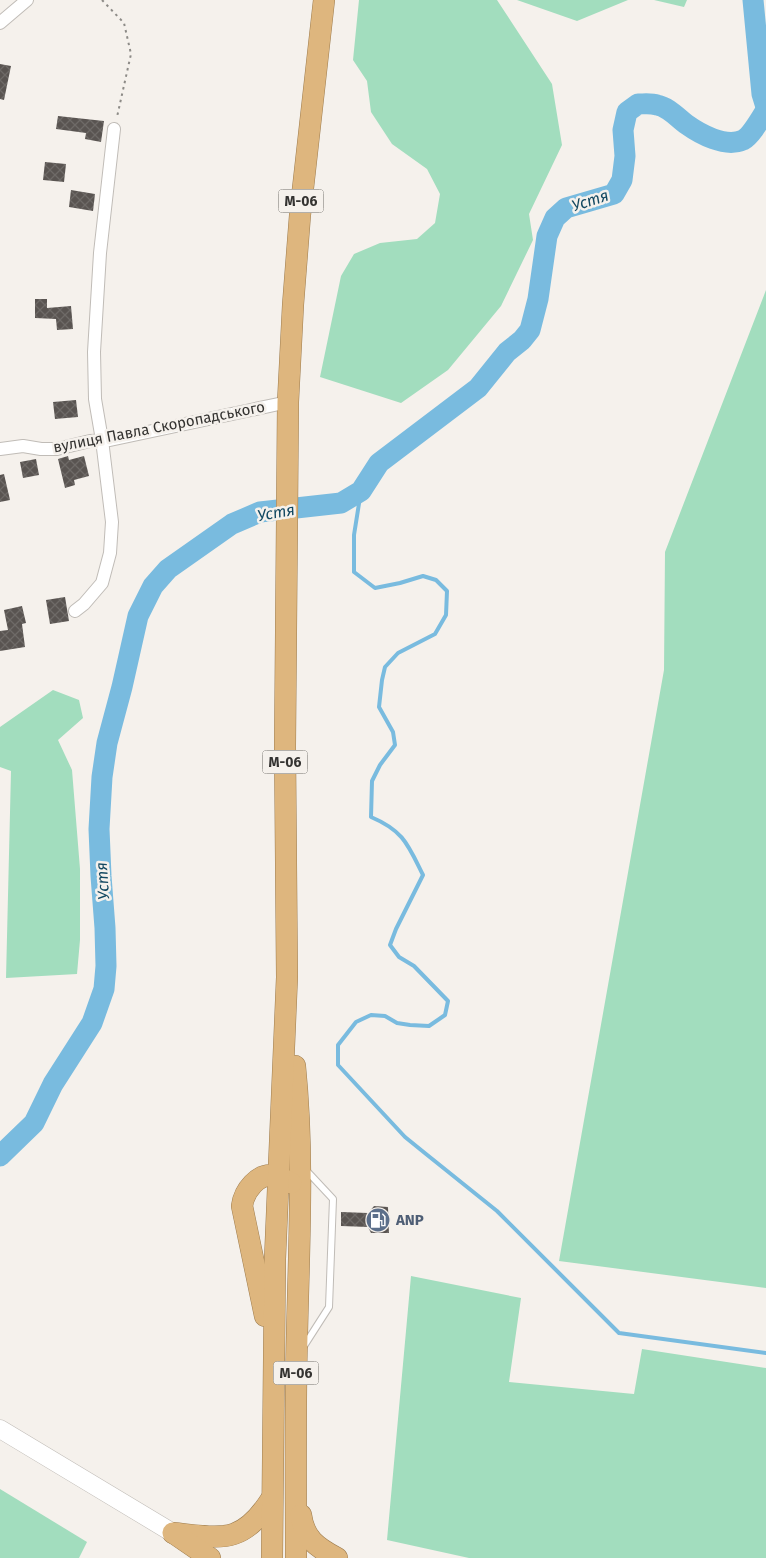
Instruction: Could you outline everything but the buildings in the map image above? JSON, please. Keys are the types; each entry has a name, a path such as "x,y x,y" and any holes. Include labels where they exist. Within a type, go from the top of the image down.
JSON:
{"highway":[{"name":"М-06","path":"272,1558 275,1259 287,977 285,747 288,402 300,215 324,0"},
{"name":"М-06","path":"287,977 296,1075 300,1163 296,1357 296,1558"},
{"path":"274,1351 242,1206 247,1189 262,1177 279,1177 300,1188"},
{"path":"296,1480 302,1526 309,1539 337,1558"},
{"path":"173,1533 224,1537 234,1535 255,1522 272,1498"},
{"path":"173,1533 210,1558"}],"main road":[{"path":"0,1428 173,1533"}],"street":[{"path":"0,23 27,0"},
{"path":"75,611 84,604 102,583 110,553 112,522 95,399 94,352 100,253 114,129"},
{"name":"вулиця Павла Скоропадського","path":"0,449 23,446 57,449 90,440 110,440 288,402"}],"lane":[{"path":"296,1357 329,1307 333,1199 300,1163"}],"path":[{"path":"102,0 124,22 130,54 114,129"}],"green space":[{"path":"359,0 497,0 552,84 562,145 529,214 533,240 501,306 448,370 401,403 320,377 341,276 354,254 380,243 417,239 435,223 440,194 427,169 392,144 371,112 367,81 353,60"},
{"path":"517,0 628,0 577,21"},
{"path":"654,0 687,0 684,7"},
{"path":"766,290 766,1288 559,1261 664,670 665,552"},
{"path":"53,690 79,700 83,718 58,740 72,770 80,869 80,940 77,974 6,978 11,771 0,767 0,727"},
{"path":"411,1276 521,1298 509,1382 634,1394 642,1349 766,1368 766,1558 469,1558 387,1540"},
{"path":"0,1489 87,1542 79,1558 0,1558"}],"waterway":[{"name":"Устя","path":"753,0 762,94 766,107"},
{"name":"Устя","path":"0,1156 34,1123 53,1084 92,1023 104,989 106,966 105,928 99,829 102,777 107,743 138,616 153,586 168,569 232,524 260,512 341,503 361,491 379,463 478,388 507,352 522,340 530,330 538,299 547,236 555,218 566,208 614,194 622,180 625,156 623,130 627,112 638,104 661,106 698,132 713,139 736,142 743,140 749,135 766,110"},
{"path":"361,491 354,535 354,572 375,588 423,576 436,580 447,591 446,615 435,634 398,653 385,667 379,707 393,732 395,745 380,765 372,781 371,817 391,828 404,840 423,875 390,945 399,957 414,966 448,1001 445,1015 429,1026 397,1023 385,1016 371,1015 356,1022 338,1045 338,1065 405,1137 497,1211 619,1333 766,1353"}],"place":[{"name":"ANP","path":"378,1220"}]}
